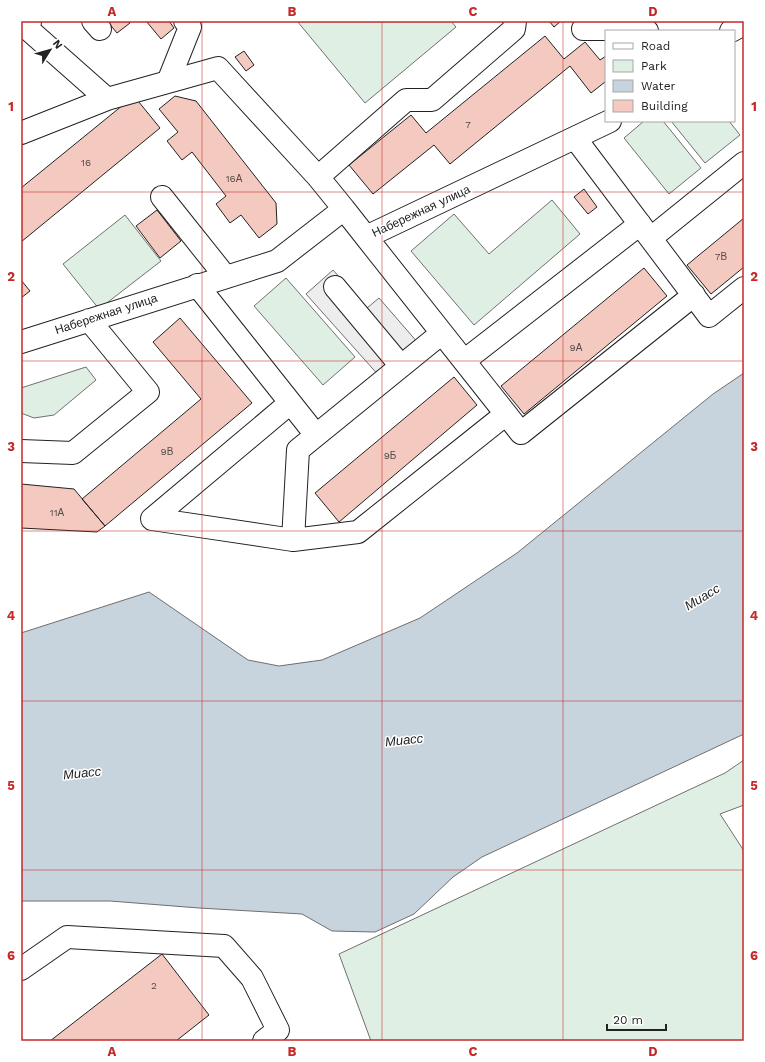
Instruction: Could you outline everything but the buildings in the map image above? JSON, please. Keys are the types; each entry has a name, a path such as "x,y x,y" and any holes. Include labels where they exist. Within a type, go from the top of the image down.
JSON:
{"street":[{"path":"30,21 29,30 107,99"},
{"path":"168,82 190,27 185,21"},
{"path":"318,177 406,100 432,100 514,29 515,21"},
{"path":"733,30 744,24"},
{"path":"583,29 646,30"},
{"path":"21,133 107,99 218,68 318,177 344,209"},
{"name":"Набережная улица","path":"21,342 225,276 277,261 344,209 366,237 608,122"},
{"path":"575,138 709,316 744,288"},
{"path":"464,361 645,231 744,163"},
{"path":"162,197 225,276"},
{"path":"366,237 521,433 694,295"},
{"path":"197,285 316,434"},
{"path":"334,287 401,366"},
{"path":"21,451 73,453 148,392 89,320"},
{"path":"293,540 298,450 442,333"},
{"path":"290,403 152,519 293,540 358,532 506,414"},
{"path":"21,968 68,937 224,946 252,978 275,1037"}],"green space":[{"path":"297,21 451,21 456,27 365,103"},
{"path":"643,122 664,122 701,168 669,194 624,138"},
{"path":"672,122 730,122 740,135 705,163"},
{"path":"552,200 580,234 474,325 411,251 454,214 489,254"},
{"path":"125,215 161,261 99,309 63,264"},
{"path":"286,278 355,357 323,385 254,306"},
{"path":"86,367 96,380 54,415 34,418 21,413 21,388"},
{"path":"744,760 744,805 720,814 744,851 744,1041 371,1041 339,954 725,773"}],"shaded area":[{"path":"333,270 367,308 379,298 419,344 381,378 306,294"}],"water":[{"name":"Миасс","path":"744,373 744,734 482,857 453,877 414,914 375,932 332,931 302,914 110,901 21,901 21,633 149,592 248,660 279,666 322,660 420,618 517,553 713,394"}]}
